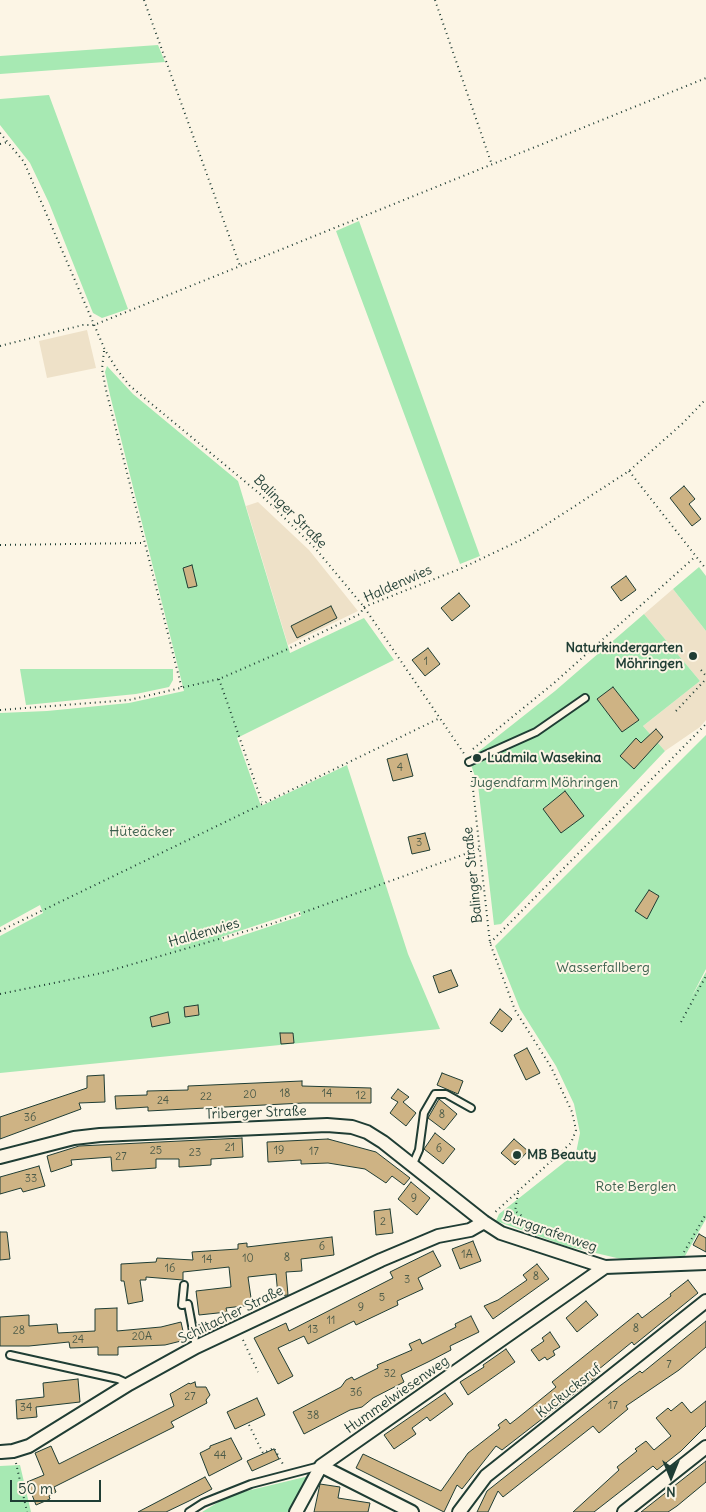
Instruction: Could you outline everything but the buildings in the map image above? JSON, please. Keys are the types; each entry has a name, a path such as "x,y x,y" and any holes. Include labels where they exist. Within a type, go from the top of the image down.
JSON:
{"street":[{"name":"Triberger Straße","path":"0,1157 74,1138 100,1135 327,1125 352,1127 367,1132 383,1142 484,1222"},
{"name":"Burggrafenweg","path":"484,1222 501,1233 605,1268 706,1263"},
{"name":"Schiltacher Straße","path":"5,1452 29,1446 129,1384 237,1328 389,1257 438,1236 470,1230 484,1222"},
{"name":"Hummelwiesenweg","path":"321,1466 605,1268"},
{"name":"Kuckucksruf","path":"459,1512 486,1476 706,1301"},
{"path":"624,1512 706,1447"},
{"path":"296,1512 321,1466 412,1512"}],"lane":[{"path":"469,762 536,732 585,698"},
{"path":"412,1166 419,1150 424,1112 435,1094 446,1094 471,1108"},
{"path":"184,1285 182,1305 188,1304 196,1348"},
{"path":"10,1355 118,1379 129,1384"},
{"name":"Hummelwiesenweg","path":"189,1512 203,1503 251,1484 321,1466"}],"path":[{"path":"144,0 240,267"},
{"path":"435,0 492,165"},
{"path":"0,346 83,325 94,325 706,78"},
{"name":"Balinger Straße","path":"0,133 24,162 104,350 130,386 260,494 315,548 364,607 469,762 490,943"},
{"path":"0,144 8,142"},
{"path":"104,350 102,369 106,390 182,688"},
{"name":"Haldenwies","path":"0,710 129,700 219,679 290,648 360,614 364,607 476,562 527,537 629,471 683,423 706,399"},
{"path":"629,471 706,570"},
{"path":"0,545 144,543"},
{"path":"472,750 554,684 696,556"},
{"path":"676,711 706,678 701,670"},
{"path":"219,679 262,802"},
{"path":"0,932 262,802 440,718"},
{"path":"490,943 706,724"},
{"name":"Haldenwies","path":"0,994 102,973 274,923 480,849"},
{"name":"Burggrafenweg","path":"484,1222 571,1143 575,1136 575,1122 551,1067 515,1010 490,943"},
{"path":"681,1022 706,976"},
{"path":"518,1191 515,1211 522,1216"},
{"path":"683,1254 706,1214"},
{"path":"237,1328 258,1372"},
{"path":"249,1425 263,1453 274,1448 288,1474"},
{"path":"5,1452 19,1478 27,1512"}],"shaded area":[{"path":"87,330 96,368 47,378 39,341"},
{"path":"258,502 309,550 358,611 288,645 246,506"},
{"name":"Naturkindergarten Möhringen","path":"673,589 706,631 706,720 700,727 665,751 643,726 700,681 644,614"}],"green space":[{"path":"158,45 165,62 0,74 0,56"},
{"path":"49,95 128,309 102,318 93,313 49,203 30,163 0,125 0,99"},
{"path":"359,221 480,556 460,564 336,231"},
{"name":"Hüteäcker","path":"107,366 133,394 238,481 290,653 364,618 394,660 237,738 261,806 347,765 408,954 440,1029 0,1073 0,936 43,913 40,905 0,927 0,713 47,711 129,703 184,691 105,372","holes":["300,911 301,916 223,942 221,937"]},
{"path":"699,567 706,576 706,631 673,589"},
{"name":"Jugendfarm Möhringen","path":"644,614 700,681 643,726 665,751 501,924 494,925 478,785 469,759 555,691"},
{"path":"20,669 173,669 173,680 169,687 136,694 26,705"},
{"name":"Wasserfallberg","path":"706,735 706,969 691,998 706,972 706,1219 685,1256 621,1259 566,1246 496,1221 499,1214 576,1153 580,1133 574,1104 556,1066 520,1009 495,946"},
{"path":"20,1465 31,1512 0,1512 0,1466"},
{"path":"309,1476 290,1512 202,1512 230,1495"}],"place":[{"name":"Naturkindergarten Möhringen","path":"693,656"},
{"name":"Ludmila Wasekina","path":"477,758"},
{"name":"MB Beauty","path":"517,1155"}],"park label":[{"name":"Rote Berglen","path":"636,1187"}]}
